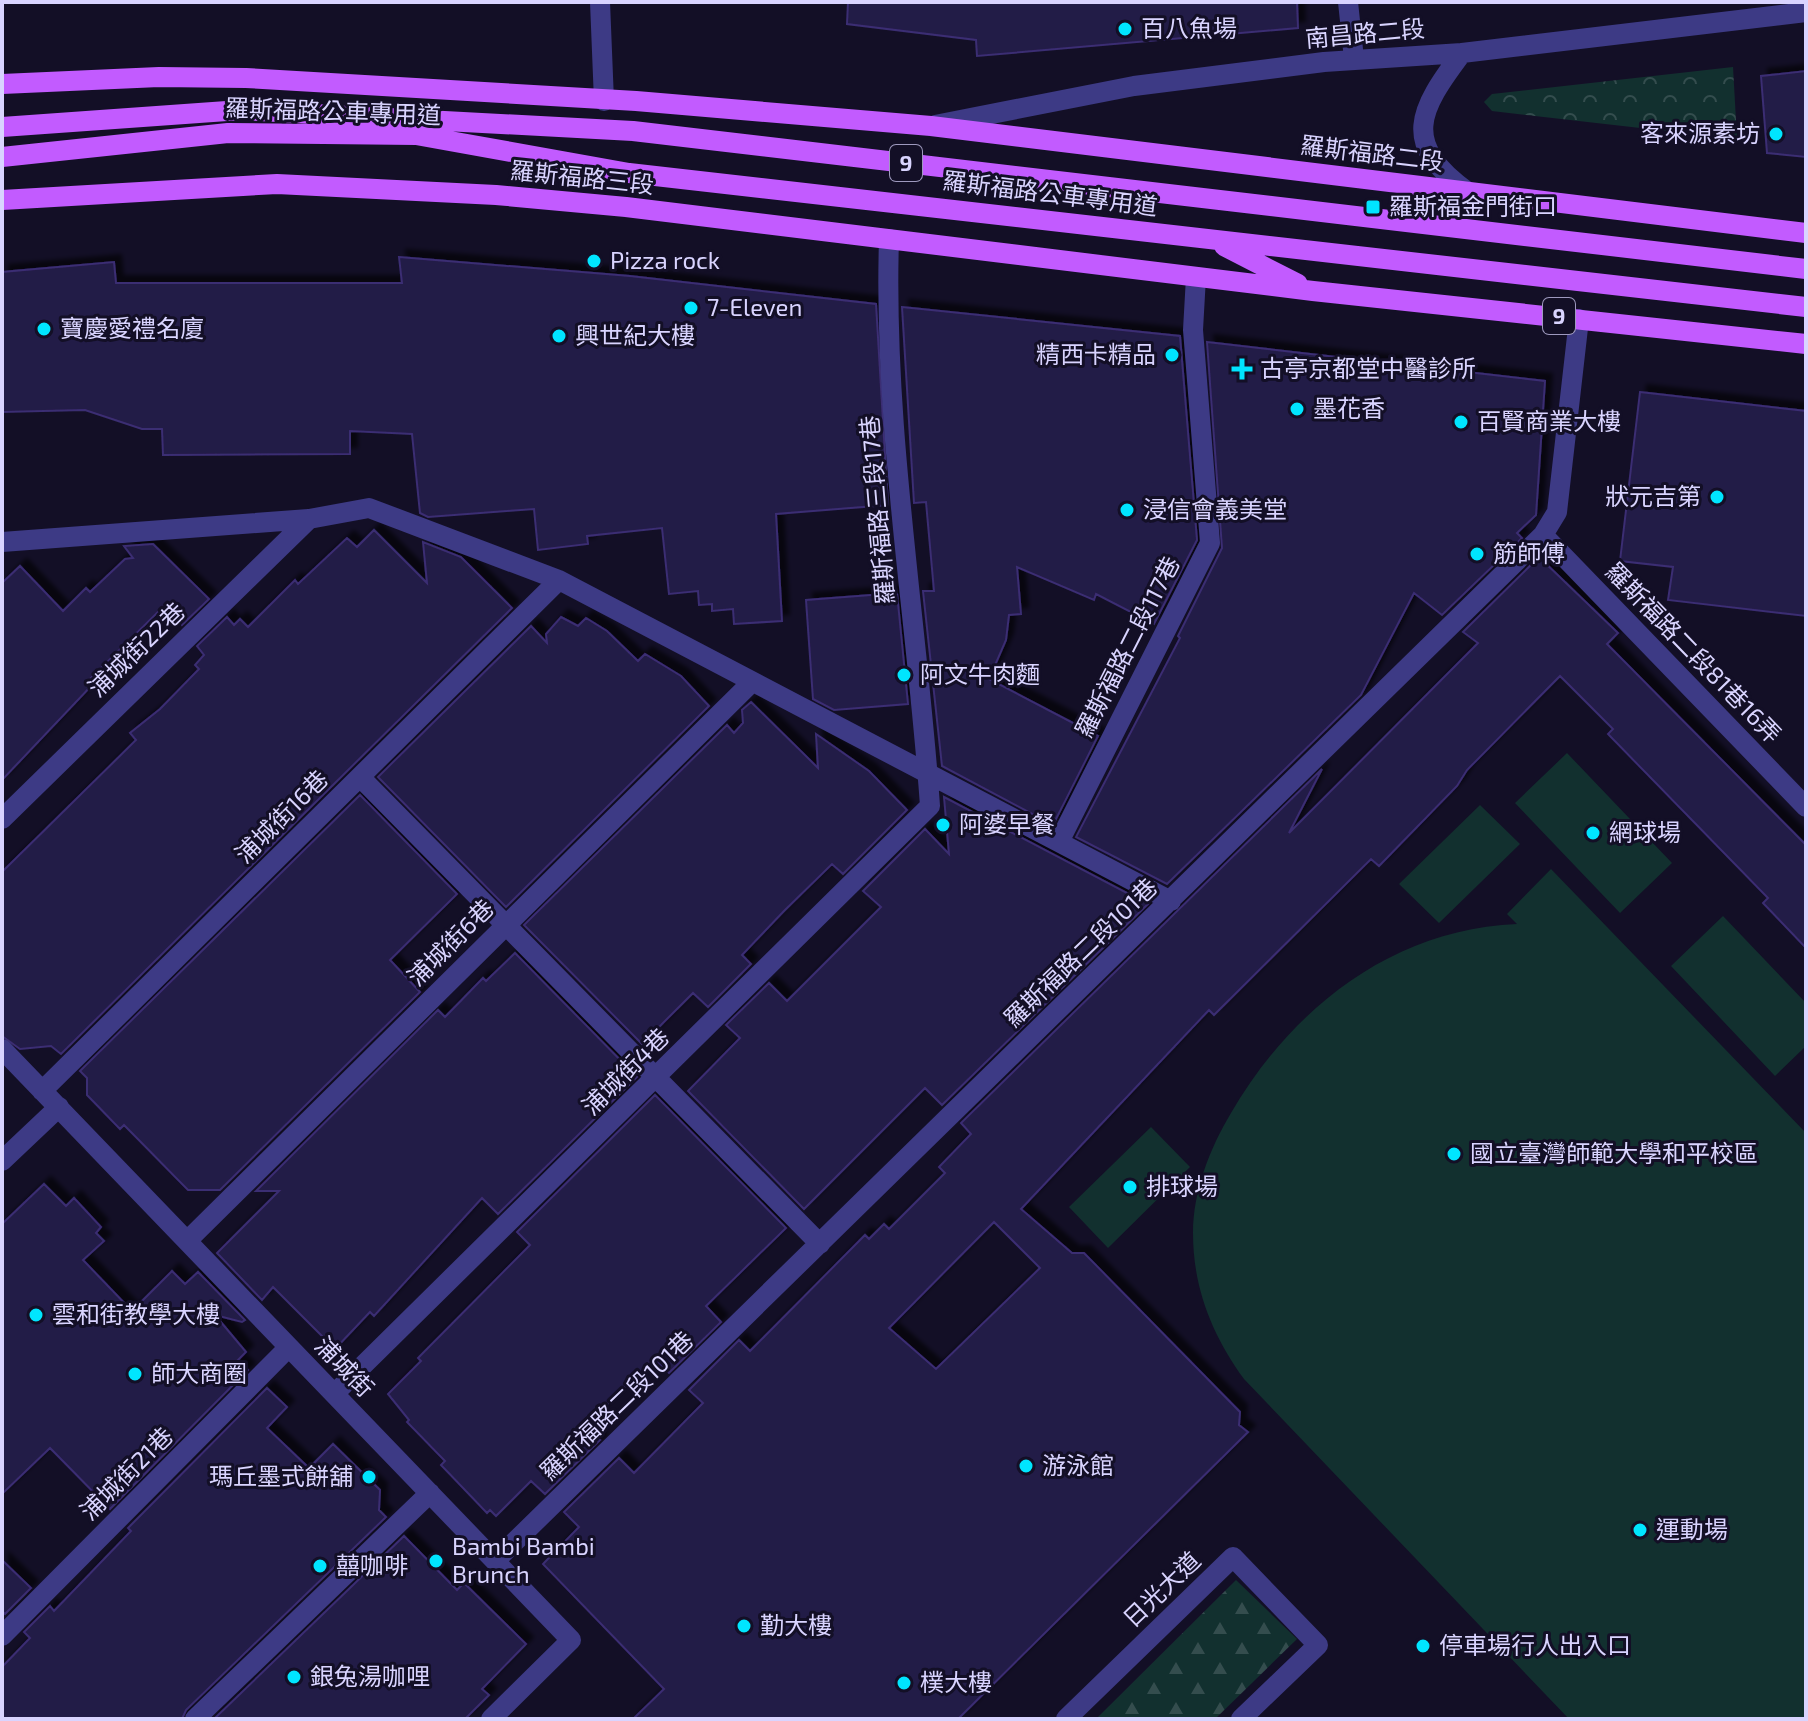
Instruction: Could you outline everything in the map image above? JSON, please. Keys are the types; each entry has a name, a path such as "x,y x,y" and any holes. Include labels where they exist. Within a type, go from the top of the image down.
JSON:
{"main road":[{"name":"9","path":"2,84 159,77 246,78 931,126"},
{"name":"羅斯福路公車專用道","path":"2,127 241,110 633,131 1806,269"},
{"name":"羅斯福路二段","path":"931,126 1806,233"},
{"name":"羅斯福路公車專用道","path":"2,157 228,133 416,135 629,173 1806,307"},
{"name":"羅斯福路三段","path":"2,200 291,184 626,207 1196,277"},
{"path":"1210,238 1313,291"},
{"name":"9","path":"1196,277 1806,344"}],"street":[{"path":"600,2 604,101"},
{"path":"1348,2 1354,59"},
{"name":"南昌路二段","path":"931,126 1134,86 1354,59 1462,53 1806,12"},
{"path":"1462,53 1435,88 1422,117 1426,148 1436,166 1468,192"},
{"name":"羅斯福路三段17巷","path":"889,239 887,297 893,392 928,776"},
{"name":"羅斯福路二段117巷","path":"1059,842 1210,543 1193,330 1196,277"},
{"name":"羅斯福路二段101巷","path":"495,1561 1543,535 1557,512 1579,319"},
{"path":"2,542 309,519 369,508 559,580 1171,901"},
{"name":"浦城街22巷","path":"2,819 309,519"},
{"name":"羅斯福路二段81巷16弄","path":"1543,535 1806,807"},
{"name":"浦城街16巷","path":"42,1091 559,580"},
{"name":"浦城街6巷","path":"187,1241 752,682"},
{"name":"浦城街4巷","path":"334,1394 930,806 928,776"},
{"path":"360,777 820,1244"},
{"name":"浦城街","path":"2,1049 571,1640 491,1719"},
{"path":"2,1161 59,1107"},
{"name":"浦城街21巷","path":"2,1636 289,1347"},
{"path":"195,1719 430,1493"},
{"name":"日光大道","path":"1066,1719 1233,1557 1318,1645 1241,1719"}],"green space":[{"path":"1733,67 1737,139 1492,111 1484,102 1492,94"},
{"name":"網球場","path":"1567,753 1672,863 1620,913 1515,803"},
{"path":"1480,805 1520,844 1439,923 1399,884"},
{"name":"運動場","path":"1551,869 1806,1133 1806,1719 1569,1719 1244,1379 1206,1310 1194,1253 1196,1201 1216,1141 1256,1075 1284,1040 1316,1008 1350,981 1388,958 1429,941 1472,929 1517,924 1507,914"},
{"path":"1723,916 1806,1003 1806,1046 1775,1076 1671,966"},
{"name":"排球場","path":"1151,1127 1190,1167 1108,1248 1069,1207"},
{"path":"1236,1580 1297,1639 1215,1719 1096,1719"}],"building":[{"path":"848,2 1297,2 1298,28 977,56 976,40 847,24"},
{"path":"1806,71 1806,157 1767,153 1761,76"},
{"path":"399,257 630,276 876,304 888,505 776,514 782,621 734,624 733,609 712,611 712,604 699,605 698,591 669,594 662,528 587,536 588,544 538,550 534,509 428,517 420,513 412,434 350,431 350,454 163,455 162,429 142,429 85,410 2,412 2,272 114,262 116,283 402,283"},
{"path":"902,307 1180,336 1197,540 1154,624 1096,594 1094,600 1017,567 1021,614 1009,615 1006,640 989,679 1098,736 1053,825 942,766 923,591 934,591 926,502 914,503"},
{"path":"1207,342 1545,381 1536,515 1517,533 1522,538 1442,615 1414,593 1361,695 1167,884 1076,837 1180,638 1178,636 1222,548"},
{"name":"狀元吉第","path":"1640,392 1806,411 1806,616 1668,600 1673,567 1620,561"},
{"path":"374,530 427,583 423,542 461,557 512,608 61,1054 51,1046 20,1049 2,1036 2,872 136,740 130,733 160,709 199,669 195,665 204,655 197,646 227,617 234,625 240,619 248,627 295,580 298,584 347,538 357,547"},
{"path":"153,544 209,599 182,625 166,604 90,679 94,683 2,780 2,583 20,566 63,611 86,588 90,592 125,559 133,558 124,546"},
{"path":"1539,557 1618,633 1607,644 1806,845 1806,948 1763,903 1768,898 1608,734 1613,729 1560,676 1467,770 1457,786 1379,866 1371,859 1214,1015 1209,1010 1021,1209 1072,1253 1084,1253 1240,1412 1239,1425 1248,1432 958,1719 633,1719 664,1689 543,1564 579,1527 564,1512 619,1458 634,1473 703,1403 689,1390 739,1340 750,1351 865,1235 869,1239 884,1224 889,1229 945,1173 939,1167 971,1134 961,1123 1322,769 1289,833 1478,643 1463,632","holes":["994,1222 1040,1268 936,1369 889,1328"]},
{"path":"897,593 908,704 834,710 813,699 806,600"},
{"path":"561,617 578,626 586,618 607,631 638,661 645,654 681,676 709,706 506,907 378,777 531,626 547,643 546,634"},
{"path":"751,702 818,768 816,734 869,771 907,810 843,874 832,864 784,911 742,955 751,964 708,1007 693,993 642,1044 524,925 727,725 734,733 743,723 742,710"},
{"path":"360,795 457,894 390,960 420,992 220,1190 188,1190 124,1125 120,1129 87,1095 87,1078 80,1071"},
{"path":"944,797 1148,904 942,1105 925,1088 804,1209 688,1091 740,1038 726,1025 769,983 787,1001 881,907 863,891 925,829 949,854"},
{"path":"515,953 637,1077 498,1214 482,1198 374,1316 370,1312 335,1349 273,1287 262,1300 217,1253 279,1191 256,1191 438,1010 445,1017 483,978 486,981"},
{"path":"655,1095 786,1228 706,1306 721,1322 669,1373 653,1359 588,1423 587,1428 600,1440 545,1494 531,1481 496,1516 490,1510 487,1513 441,1465 445,1461 407,1422 409,1420 388,1394 421,1361 418,1358 530,1245 517,1232"},
{"path":"44,1184 66,1206 74,1198 101,1227 96,1233 104,1241 83,1260 132,1311 172,1271 185,1284 198,1272 245,1320 242,1322 215,1315 246,1352 238,1360 248,1370 110,1509 50,1448 2,1494 2,1224"},
{"path":"267,1388 287,1407 267,1428 309,1468 333,1444 380,1490 379,1510 386,1517 186,1710 182,1719 2,1719 2,1667 30,1638 24,1632 50,1606 54,1611 131,1531 128,1528"},
{"path":"404,1536 457,1590 464,1583 526,1644 482,1689 489,1695 465,1719 214,1719"},
{"path":"2,1560 31,1588 5,1614 2,1611"}],"place":[{"name":"百八魚場","path":"1125,29"},
{"name":"客來源素坊","path":"1776,134"},
{"name":"羅斯福金門街口","path":"1373,207"},
{"name":"Pizza rock","path":"594,261"},
{"name":"7-Eleven","path":"691,308"},
{"name":"寶慶愛禮名廈","path":"44,329"},
{"name":"興世紀大樓","path":"559,336"},
{"name":"精西卡精品","path":"1172,355"},
{"name":"古亭京都堂中醫診所","path":"1242,369"},
{"name":"墨花香","path":"1297,409"},
{"name":"百賢商業大樓","path":"1461,422"},
{"name":"狀元吉第","path":"1717,497"},
{"name":"浸信會義美堂","path":"1127,510"},
{"name":"筋師傅","path":"1477,554"},
{"name":"阿文牛肉麵","path":"904,675"},
{"name":"阿婆早餐","path":"943,825"},
{"name":"網球場","path":"1593,833"},
{"name":"國立臺灣師範大學和平校區","path":"1454,1154"},
{"name":"排球場","path":"1130,1187"},
{"name":"雲和街教學大樓","path":"36,1315"},
{"name":"師大商圈","path":"135,1374"},
{"name":"游泳館","path":"1026,1466"},
{"name":"瑪丘墨式餅舖","path":"369,1477"},
{"name":"運動場","path":"1640,1530"},
{"name":"Bambi Bambi Brunch","path":"436,1561"},
{"name":"囍咖啡","path":"320,1566"},
{"name":"勤大樓","path":"744,1626"},
{"name":"停車場行人出入口","path":"1423,1646"},
{"name":"銀兔湯咖哩","path":"294,1677"},
{"name":"樸大樓","path":"904,1683"}]}
